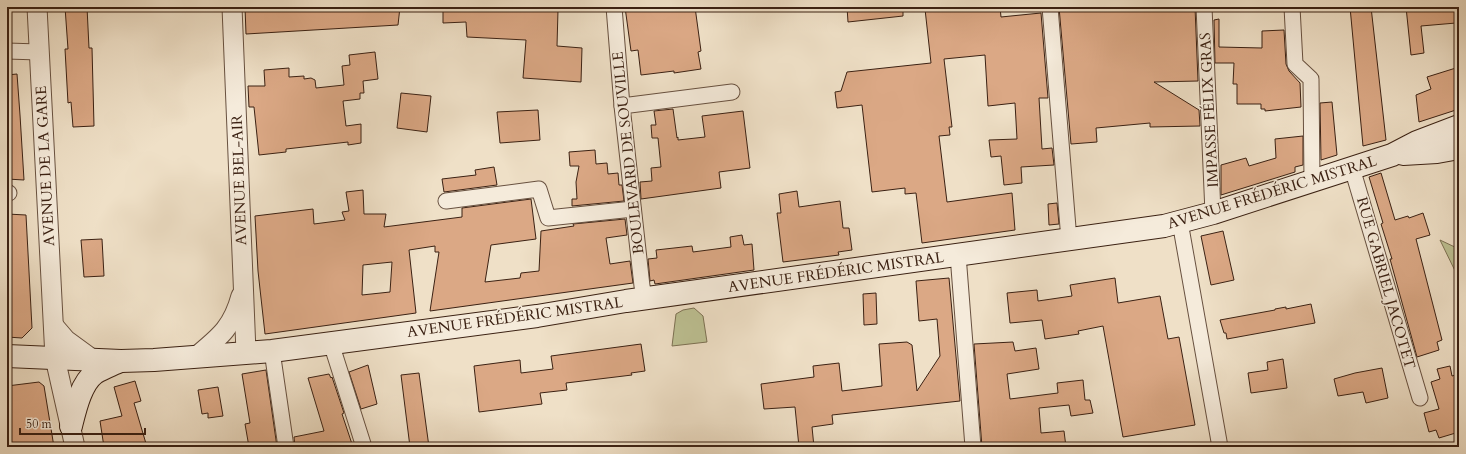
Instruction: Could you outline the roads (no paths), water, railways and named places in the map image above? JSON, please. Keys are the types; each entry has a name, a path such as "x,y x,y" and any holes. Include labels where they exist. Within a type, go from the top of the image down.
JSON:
{"main road":[{"name":"AVENUE FRÉDÉRIC MISTRAL","path":"246,352 272,351 537,316 645,299 1164,226 1213,213 1392,155 1417,142 1459,126"},
{"name":"AVENUE FRÉDÉRIC MISTRAL","path":"1392,155 1437,152 1459,148"},
{"path":"7,356 121,361 154,360 246,352"},
{"path":"73,437 77,404 86,385 94,374 121,361"}],"street":[{"name":"AVENUE DE LA GARE","path":"37,7 55,358 73,437"},
{"name":"AVENUE BEL-AIR","path":"232,7 246,352"},
{"name":"BOULEVARD DE SOUVILLE","path":"614,7 622,106 642,286 645,299"},
{"path":"1050,7 1069,240"},
{"name":"IMPASSE FÉLIX GRAS","path":"1204,7 1213,213"},
{"path":"1292,7 1295,64 1310,79 1312,182"},
{"path":"7,51 39,52"},
{"path":"622,106 732,92"},
{"name":"RUE GABRIEL JACOTET","path":"1352,168 1420,398"},
{"path":"446,201 539,189 548,218 633,209"},
{"path":"1180,222 1220,447"},
{"path":"958,255 973,447"},
{"path":"198,355 218,338 228,327 237,311 244,285"},
{"path":"54,326 66,340 92,359"},
{"path":"331,343 364,447"},
{"path":"272,351 286,447"}]}
